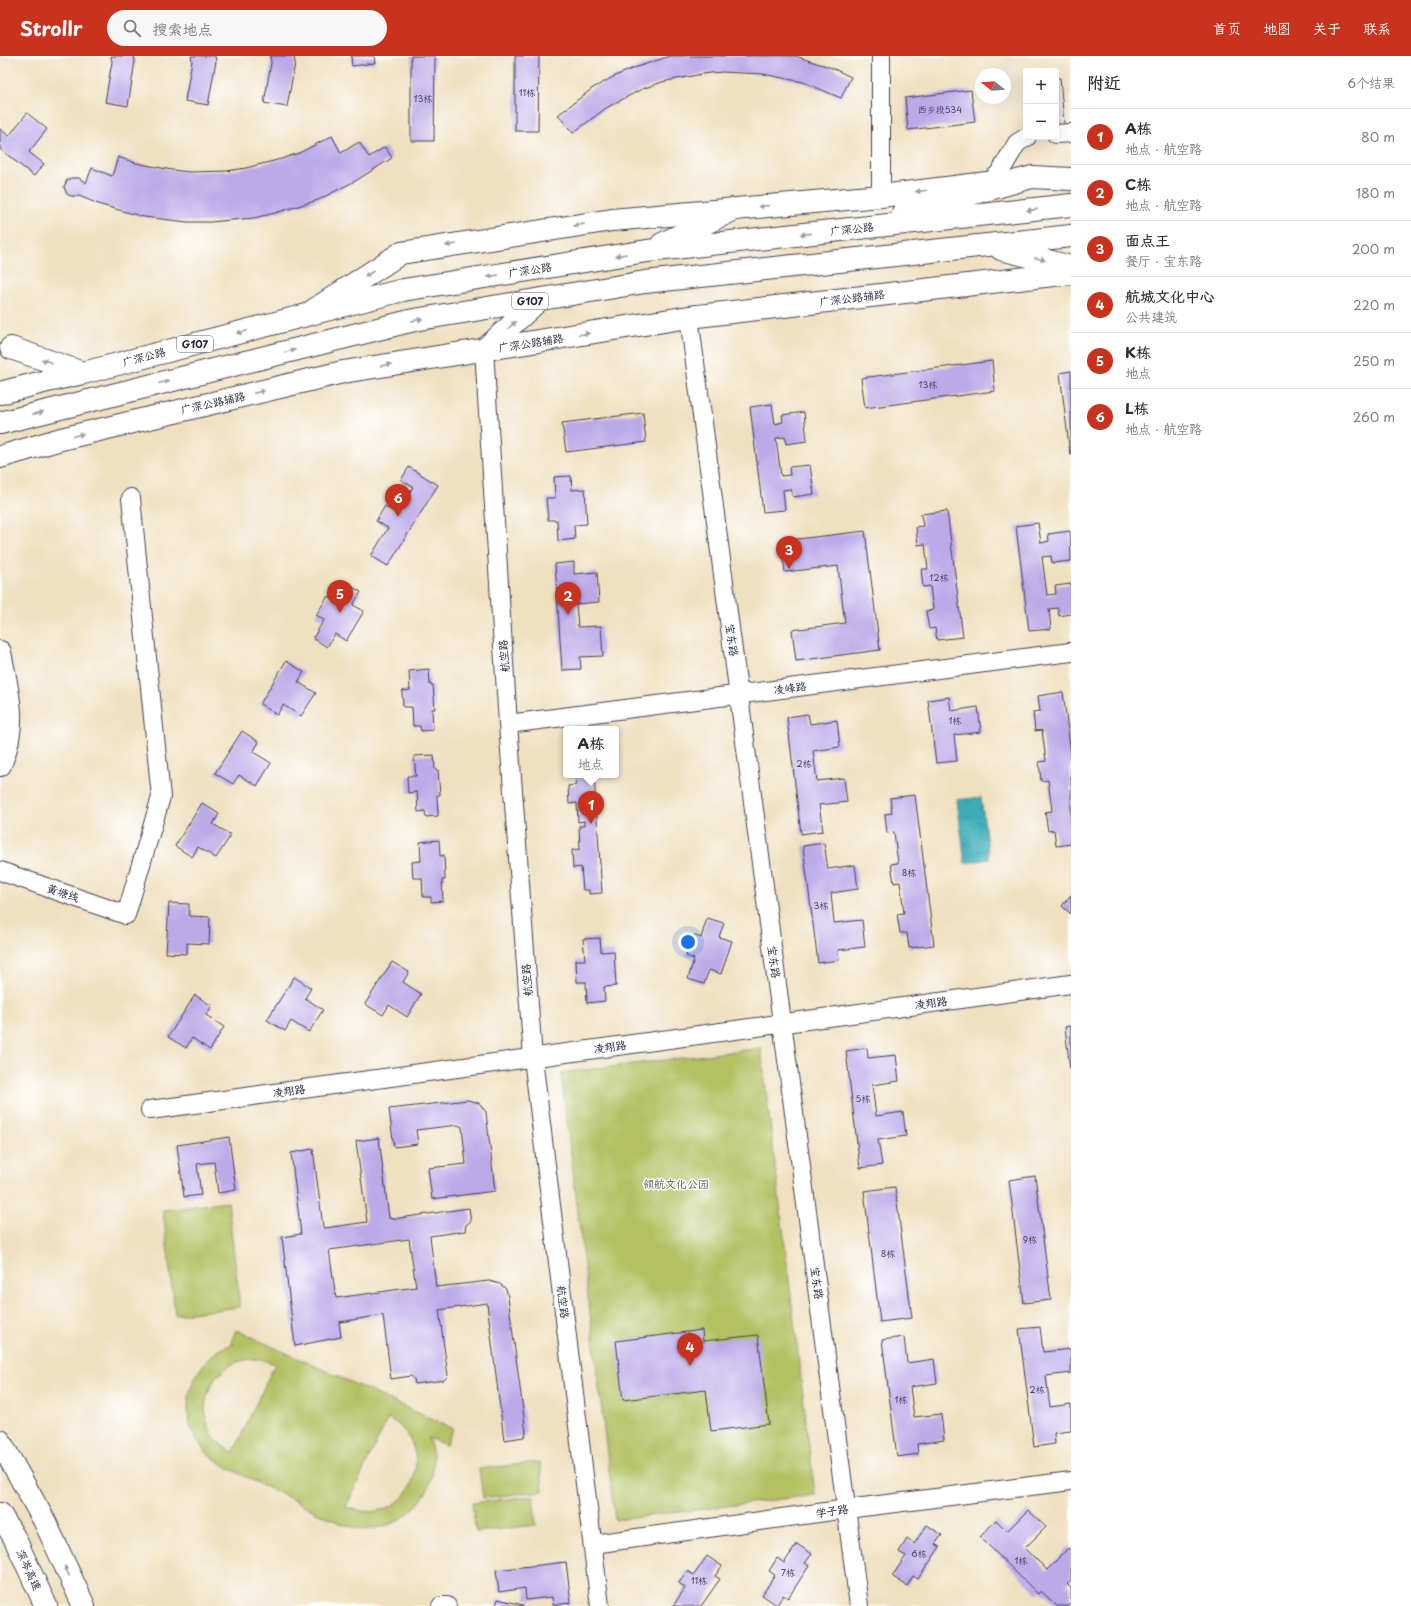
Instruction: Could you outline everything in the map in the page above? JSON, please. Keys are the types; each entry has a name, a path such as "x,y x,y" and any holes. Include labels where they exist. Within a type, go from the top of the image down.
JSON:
{"main road":[{"path":"307,315 401,253 612,220 881,196 1071,172"},
{"path":"840,230 1032,177 1071,179"},
{"name":"广深公路","path":"0,393 403,290 647,251 1071,205"},
{"path":"647,251 734,209"},
{"name":"G107","path":"0,423 414,320 645,282 1071,236"},
{"path":"989,245 1071,267"},
{"name":"广深公路辅路","path":"0,457 61,439 343,372 689,317 1071,273"},
{"path":"484,350 540,299"},
{"path":"4,347 83,373"},
{"path":"0,652 10,702 11,727 7,749 0,765"},
{"path":"0,1441 45,1522 84,1606"},
{"name":"深岑高速","path":"0,1514 14,1537 46,1606"}],"street":[{"path":"881,56 881,196"},
{"path":"1059,134 1071,133"},
{"path":"990,182 1000,172 1017,143 1023,139"},
{"name":"宝东路","path":"689,317 859,1606"},
{"name":"航空路","path":"484,350 508,724 533,1058 600,1606"},
{"name":"黄塘线","path":"0,871 126,915 161,797 131,498"},
{"name":"凌峰路","path":"508,724 1071,652"},
{"name":"凌翔路","path":"150,1110 1071,984"},
{"name":"学子路","path":"593,1544 847,1509 1071,1481"},
{"path":"441,1606 447,1606"}],"green space":[{"name":"领航文化公园","path":"761,1048 815,1495 615,1520 561,1073"},
{"path":"228,1202 240,1307 175,1315 163,1210"},
{"path":"236,1330 453,1429 446,1445 428,1438 433,1455 433,1471 429,1487 421,1501 409,1513 396,1522 380,1527 363,1529 354,1528 333,1520 244,1476 219,1462 209,1454 193,1434 188,1413 190,1391 195,1378 208,1359 220,1350 234,1344 231,1342","holes":["260,1359 275,1364 233,1453 223,1446 211,1432 205,1410 206,1398 216,1378 224,1370 245,1360","388,1418 401,1428 410,1440 415,1454 416,1469 412,1483 404,1496 393,1505 377,1511 357,1510 346,1507"]},
{"path":"540,1462 543,1491 483,1498 479,1469"},
{"path":"533,1496 536,1525 476,1532 472,1503"}],"water":[{"path":"981,797 989,859 965,863 957,800"}],"building":[{"path":"111,56 134,56 135,61 128,106 105,102 112,62"},
{"path":"191,56 215,56 216,61 208,105 185,101 192,61"},
{"path":"270,56 294,56 295,63 287,107 264,103 271,63"},
{"path":"351,56 374,56 375,63 352,66"},
{"path":"411,56 435,56 434,141 411,141"},
{"path":"515,56 539,56 538,131 515,131"},
{"path":"670,56 795,56 832,68 851,77 841,98 803,82 763,74 722,72 702,74 662,82 642,89 606,108 573,133 558,115 593,88 613,77"},
{"path":"1059,78 1060,78 1065,134 1059,135"},
{"path":"971,90 975,122 908,130 905,98"},
{"path":"27,113 47,129 29,152 44,164 34,176 0,149 0,129 9,136"},
{"path":"332,136 341,153 359,142 369,157 385,147 392,158 357,180 318,200 254,218 210,222 188,222 144,217 101,205 79,196 71,196 67,194 64,187 67,180 71,178 79,178 86,183 92,168 112,176 118,157 136,163 172,170 190,172 227,171 246,168 299,153"},
{"path":"992,361 995,391 865,408 861,378"},
{"path":"1071,371 1071,454 1070,454 1060,373"},
{"path":"772,404 775,424 783,422 782,415 804,412 807,441 786,444 785,437 776,438 781,476 790,475 789,467 810,465 814,494 793,497 791,489 783,490 785,510 763,512 750,407"},
{"path":"643,413 646,442 566,452 562,423"},
{"path":"409,467 438,485 388,566 371,556 388,528 376,521 385,506 397,514 413,487 401,480"},
{"path":"571,476 572,490 585,489 587,524 574,525 575,539 558,541 557,520 548,520 546,498 555,498 554,477"},
{"path":"947,511 963,637 937,640 935,628 929,629 926,611 933,610 930,586 923,587 921,569 928,569 925,544 918,545 916,527 923,526 921,514"},
{"path":"1038,523 1041,543 1049,541 1048,534 1070,531 1071,561 1052,563 1051,556 1042,557 1047,595 1056,594 1055,586 1071,584 1071,614 1059,616 1058,608 1049,609 1051,629 1029,631 1016,526"},
{"path":"865,531 880,650 796,661 792,630 845,623 838,566 785,572 781,541"},
{"path":"574,562 574,574 597,572 599,602 576,604 578,627 601,626 603,656 580,657 581,669 562,670 555,564"},
{"path":"346,583 361,592 353,605 364,611 346,641 335,634 327,647 313,638 324,620 316,615 328,596 335,601"},
{"path":"286,661 304,672 298,682 316,693 301,716 283,705 277,715 260,704"},
{"path":"429,669 430,685 433,685 435,709 432,709 433,730 421,731 420,726 413,726 412,707 403,707 402,691 410,690 409,671"},
{"path":"1063,692 1071,754 1071,844 1056,846 1054,830 1048,831 1045,812 1052,811 1048,780 1041,781 1039,762 1046,761 1042,730 1035,731 1033,712 1040,711 1038,696"},
{"path":"949,697 951,711 978,707 981,732 954,735 957,761 936,763 928,700"},
{"path":"808,714 810,724 837,720 840,747 813,751 817,781 844,778 847,802 819,805 823,831 801,834 787,717"},
{"path":"242,731 259,742 253,752 271,763 257,786 239,775 233,784 215,773"},
{"path":"434,755 435,770 438,770 440,795 437,795 438,816 426,817 425,811 418,812 417,792 408,793 407,776 416,776 414,756"},
{"path":"575,778 594,778 602,893 589,894 589,890 583,890 581,867 573,868 572,850 580,849 579,826 584,826 584,821 578,822 577,803 569,804 568,786 576,785"},
{"path":"915,795 934,945 909,948 907,933 900,933 897,914 904,913 900,882 894,883 891,864 898,863 894,832 887,833 885,814 892,813 890,798"},
{"path":"202,803 219,814 213,824 231,835 216,858 198,847 192,857 175,846"},
{"path":"439,840 440,856 444,855 445,880 442,880 443,901 431,902 431,897 423,897 422,878 413,878 412,862 421,861 420,842"},
{"path":"824,843 828,869 855,865 858,889 831,893 834,923 862,920 865,947 838,950 839,960 818,963 803,846"},
{"path":"1071,895 1071,914 1062,906"},
{"path":"169,903 189,904 189,916 210,917 209,944 187,943 187,954 166,953"},
{"path":"707,918 724,923 719,937 732,941 721,974 709,970 704,984 688,979 694,959 686,956 693,935 701,938"},
{"path":"600,938 601,952 614,951 616,986 604,987 605,1001 587,1003 586,982 577,982 576,960 585,960 583,939"},
{"path":"392,962 409,972 403,982 421,994 407,1017 389,1005 383,1015 365,1004"},
{"path":"294,977 311,988 305,998 323,1010 309,1032 291,1021 285,1031 267,1020"},
{"path":"195,995 212,1006 206,1015 224,1027 210,1050 192,1038 186,1048 168,1037"},
{"path":"1071,1026 1071,1069 1070,1070 1065,1027"},
{"path":"867,1048 868,1058 896,1055 899,1081 872,1085 876,1116 903,1112 906,1136 878,1140 882,1165 860,1168 846,1051"},
{"path":"468,1100 479,1103 486,1112 495,1191 432,1199 428,1168 466,1164 462,1127 458,1125 416,1130 418,1144 394,1147 389,1109"},
{"path":"229,1137 236,1190 218,1193 214,1162 197,1164 201,1195 184,1197 177,1145"},
{"path":"379,1138 389,1218 393,1219 469,1208 471,1221 466,1225 465,1231 430,1236 436,1287 489,1281 500,1284 506,1289 526,1433 524,1437 504,1440 487,1303 439,1310 448,1376 444,1380 415,1384 414,1379 411,1376 391,1379 383,1315 339,1322 341,1337 295,1346 282,1237 301,1234 291,1153 313,1149 323,1227 325,1228 367,1222 356,1141","holes":["409,1239 416,1287 336,1298 329,1250"]},
{"path":"1035,1176 1051,1300 1024,1303 1009,1180"},
{"path":"895,1187 912,1318 880,1322 864,1191"},
{"path":"1040,1327 1043,1352 1071,1349 1071,1373 1046,1376 1050,1407 1071,1404 1071,1431 1054,1433 1055,1444 1034,1447 1019,1329"},
{"path":"702,1330 703,1341 758,1335 769,1424 711,1431 706,1390 623,1400 616,1341"},
{"path":"904,1337 907,1363 934,1359 937,1383 910,1387 914,1417 941,1414 944,1440 917,1444 918,1454 897,1457 882,1340"},
{"path":"1028,1510 1046,1527 1025,1548 1047,1570 1068,1548 1071,1551 1071,1580 1067,1584 1071,1588 1071,1602 1067,1606 1057,1606 1041,1591 1038,1594 980,1537 996,1520 1007,1531"},
{"path":"927,1525 942,1535 935,1544 940,1547 918,1579 913,1576 907,1586 892,1576 906,1556 899,1552 907,1539 914,1544"},
{"path":"797,1544 812,1554 805,1563 809,1566 788,1598 783,1595 777,1605 762,1595 775,1575 769,1571 777,1558 784,1563"},
{"path":"707,1556 722,1566 715,1576 720,1579 701,1606 673,1606 685,1588 679,1583 687,1571 694,1575"},
{"path":"566,1562 571,1603 553,1605 552,1597 526,1600 525,1588 499,1592 496,1570"},
{"path":"498,1599 523,1605 523,1606 496,1606"}],"place":[{"name":"L栋","path":"398,517"},
{"name":"面点王","path":"789,569"},
{"name":"K栋","path":"340,613"},
{"name":"C栋","path":"568,615"},
{"name":"A栋","path":"591,824"},
{"name":"航城文化中心","path":"690,1366"}]}
